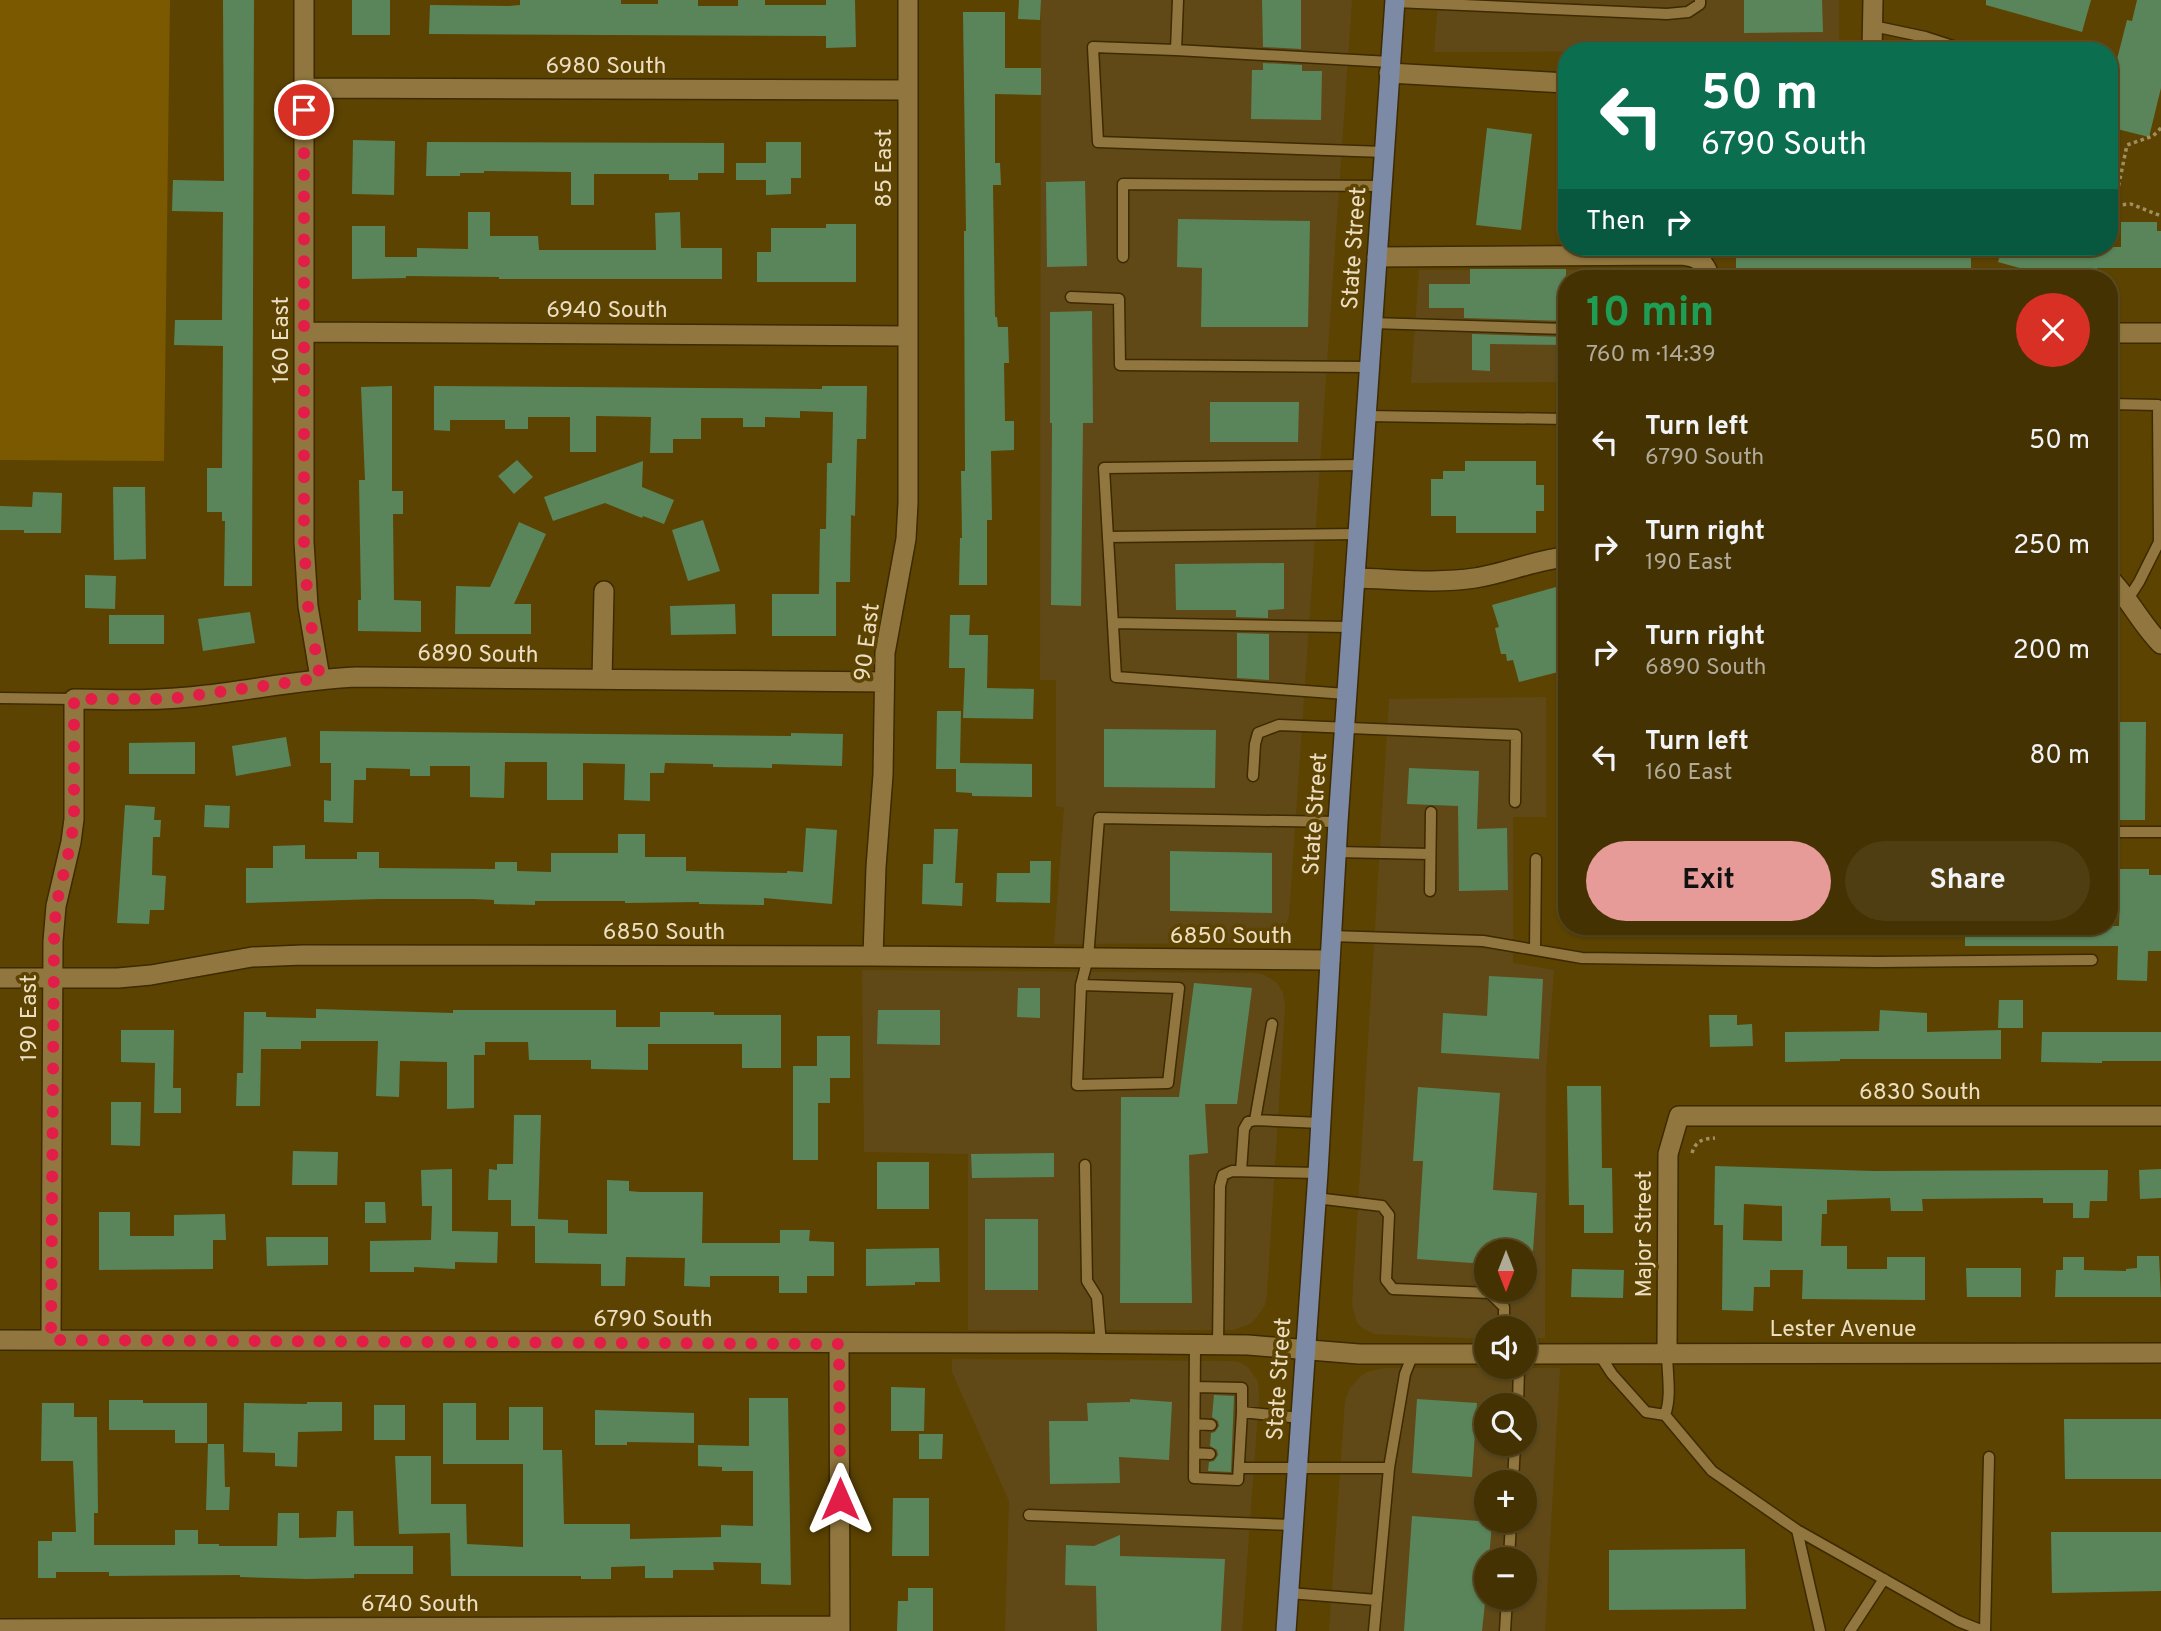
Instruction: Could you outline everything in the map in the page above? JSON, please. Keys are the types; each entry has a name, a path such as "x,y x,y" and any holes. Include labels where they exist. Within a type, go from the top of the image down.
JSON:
{"main road":[{"name":"State Street","path":"1286,1631 1318,1173 1346,694 1395,1"}],"street":[{"name":"160 East","path":"304,0 306,580 320,678"},
{"name":"85 East","path":"908,0 908,336"},
{"path":"1872,42 1873,0"},
{"path":"1390,68 1558,82"},
{"name":"6980 South","path":"304,88 908,90"},
{"path":"1377,257 1558,256"},
{"path":"1695,256 1702,261 1706,270"},
{"name":"6940 South","path":"305,332 908,336"},
{"path":"2118,333 2161,333"},
{"name":"90 East","path":"873,956 883,775 884,682 889,626 906,539 908,336"},
{"path":"1354,578 1454,580 1479,577 1558,557"},
{"path":"2118,588 2149,632 2161,644"},
{"path":"602,679 604,591"},
{"name":"6890 South","path":"74,699 169,699 320,678 884,682"},
{"name":"190 East","path":"51,1340 53,978 56,906 74,819 74,699"},
{"name":"6850 South","path":"0,978 118,978 151,975 252,957 303,955 1330,960"},
{"name":"6830 South","path":"1679,1116 2161,1116"},
{"name":"Major Street","path":"1667,1352 1668,1154 1679,1116"},
{"name":"6790 South","path":"0,1340 1248,1345 1305,1349"},
{"path":"839,1344 840,1629"},
{"path":"1305,1349 1359,1353 1474,1353"},
{"name":"Lester Avenue","path":"1537,1353 2161,1353"},
{"name":"6740 South","path":"0,1629 840,1629"}],"lane":[{"path":"1176,50 1178,0"},
{"path":"1395,1 1605,5 1667,14 1688,12 1700,4 1700,0"},
{"path":"1873,26 1940,42"},
{"path":"1384,152 1098,142 1093,47 1176,50 1390,68"},
{"path":"1123,257 1123,184 1382,186"},
{"path":"1071,297 1119,299 1120,365 1369,366"},
{"path":"1372,323 1558,329"},
{"path":"2118,404 2158,405 2159,542 2128,599"},
{"path":"1366,416 1558,419"},
{"path":"1346,694 1115,677 1104,468 1362,465"},
{"path":"1108,537 1357,534"},
{"path":"1112,623 1351,626"},
{"path":"0,698 74,699"},
{"path":"1253,776 1258,733 1279,725 1516,735 1515,802"},
{"path":"1430,891 1431,812"},
{"path":"1081,985 1179,988 1168,1083 1077,1085 1081,985 1088,958 1099,818 1338,822"},
{"path":"2118,832 2161,832"},
{"path":"1336,852 1430,854"},
{"path":"1535,950 1536,859"},
{"path":"1331,936 1483,941 1596,958 1878,962 2092,961"},
{"path":"1255,1120 1272,1024"},
{"path":"1241,1171 1244,1129 1248,1122 1321,1123"},
{"path":"1085,1165 1087,1281 1097,1297 1101,1345"},
{"path":"1218,1345 1220,1186 1223,1175 1231,1171 1318,1173"},
{"path":"1315,1198 1382,1206 1389,1215 1386,1280 1393,1289 1490,1293 1504,1307 1504,1316"},
{"path":"1195,1345 1194,1478 1238,1480 1238,1427 1242,1412 1242,1388 1195,1387"},
{"path":"1665,1415 1669,1403 1667,1352"},
{"path":"1374,1631 1390,1468 1405,1374 1413,1353"},
{"path":"1599,1353 1612,1374 1646,1412 1665,1415 1712,1471 1797,1530 1958,1621 1984,1631 1989,1457"},
{"path":"1242,1412 1300,1418"},
{"path":"1195,1424 1212,1425"},
{"path":"1194,1453 1210,1454"},
{"path":"1239,1468 1390,1468"},
{"path":"1029,1515 1293,1525"},
{"path":"1797,1530 1820,1631"},
{"path":"1850,1631 1884,1579"},
{"path":"1289,1592 1377,1600"},
{"path":"1505,1631 1506,1610"}],"path":[{"path":"2118,188 2127,145 2153,136 2161,128"},
{"path":"2118,205 2132,204 2161,216"},
{"path":"1691,1155 1700,1140 1719,1137"}],"shaded area":[{"path":"0,0 170,0 164,461 0,460"},
{"path":"1041,0 1352,0 1289,916 1282,935 1268,943 1054,944 1064,808 1056,806 1056,680 1040,680"},
{"path":"1438,0 1839,0 1839,42 1558,42 1558,52 1434,52"},
{"path":"1419,270 1558,270 1558,382 1411,383"},
{"path":"1546,697 1546,817 1513,817 1513,963 1554,970 1546,1072 1545,1338 1537,1338 1537,1316 1474,1316 1474,1338 1374,1334 1357,1323 1352,1304 1389,699"},
{"path":"862,970 1254,973 1262,974 1276,982 1283,992 1285,1006 1267,1293 1265,1305 1257,1317 1250,1324 1233,1330 968,1330 968,1154 864,1152"},
{"path":"952,1359 1232,1361 1248,1367 1258,1382 1259,1398 1242,1631 1005,1631 1009,1501 952,1372"},
{"path":"1384,1368 1474,1368 1474,1379 1537,1379 1537,1368 1560,1368 1545,1631 1329,1631 1345,1401 1350,1388 1361,1376"}],"building":[{"path":"223,0 254,0 252,586 224,586 225,521 222,521 222,512 207,512 207,468 222,468 223,346 174,345 175,320 222,320 223,212 172,211 173,180 224,181"},
{"path":"352,0 390,0 390,35 352,35"},
{"path":"520,0 621,0 621,4 658,4 658,0 698,0 698,6 738,6 738,0 765,0 765,5 826,5 826,0 855,0 856,47 826,48 826,36 429,34 430,5 509,6 520,5"},
{"path":"1019,0 1041,0 1040,20 1018,19"},
{"path":"1262,0 1301,0 1301,49 1263,47"},
{"path":"1744,0 1822,0 1823,32 1744,33"},
{"path":"1986,0 2091,0 2082,32 1986,5"},
{"path":"2137,0 2161,0 2161,88 2149,137 2118,129 2118,55 2127,20 2132,21"},
{"path":"963,12 1005,12 1005,68 1041,68 1041,95 995,94 995,163 1000,163 1001,185 993,185 995,317 998,327 1008,327 1009,363 1004,363 1005,421 1014,421 1014,450 991,451 992,520 987,520 987,585 959,585 962,538 961,471 965,471"},
{"path":"1263,63 1302,65 1302,71 1322,71 1321,120 1251,119 1252,70 1263,70"},
{"path":"1487,128 1532,134 1521,230 1476,225"},
{"path":"353,140 395,141 394,195 352,194"},
{"path":"427,142 724,143 724,173 698,173 698,180 669,180 669,174 594,174 594,205 571,205 571,172 484,171 460,173 460,176 426,176"},
{"path":"766,142 801,142 801,178 791,178 791,194 766,195 766,180 736,180 736,163 766,163"},
{"path":"1085,181 1087,266 1047,267 1046,182"},
{"path":"468,212 490,212 490,236 538,236 539,250 656,250 655,213 680,212 681,248 722,248 722,279 499,279 406,276 352,279 352,226 385,226 385,257 417,257 417,248 468,249"},
{"path":"1178,219 1310,221 1308,327 1201,327 1202,268 1177,267"},
{"path":"2121,222 2157,222 2157,231 2161,231 2161,268 2026,270 1998,262 2000,256 2118,256 2118,247 2121,247"},
{"path":"826,224 856,224 856,282 757,282 757,252 771,252 771,228 826,228"},
{"path":"1736,256 1971,256 1971,270 1736,270"},
{"path":"1470,269 1566,269 1558,270 1558,321 1464,318 1464,308 1429,308 1429,284 1470,284"},
{"path":"1092,311 1093,423 1083,423 1081,606 1051,605 1050,312"},
{"path":"1472,334 1558,337 1558,345 1490,344 1490,371 1472,370"},
{"path":"392,386 392,491 403,491 403,514 393,514 394,600 421,601 421,632 358,631 358,600 361,600 359,480 365,480 361,387"},
{"path":"434,386 822,389 822,386 867,386 866,439 857,439 855,516 851,515 850,582 836,582 836,636 772,636 772,594 819,594 820,529 826,529 827,463 832,463 833,412 800,411 800,418 765,417 765,427 743,427 743,418 701,418 701,439 673,439 673,453 650,453 651,417 596,416 596,452 570,452 570,417 528,417 528,429 505,429 505,420 450,420 450,431 434,430"},
{"path":"1210,402 1299,402 1298,442 1210,442"},
{"path":"517,460 533,477 514,494 498,476"},
{"path":"643,461 642,487 674,500 664,524 605,503 553,521 544,497"},
{"path":"1465,461 1536,461 1536,485 1544,485 1544,511 1536,511 1536,533 1456,533 1456,516 1431,516 1431,479 1443,479 1443,471 1465,471"},
{"path":"113,487 145,487 146,559 114,560"},
{"path":"33,492 62,493 61,533 0,530 0,506 32,507"},
{"path":"703,520 720,571 688,581 672,530"},
{"path":"519,522 546,534 514,604 531,604 531,634 455,634 456,586 490,587"},
{"path":"1284,563 1284,609 1268,610 1268,618 1236,617 1236,610 1176,610 1175,564"},
{"path":"85,575 116,576 115,609 85,608"},
{"path":"1556,587 1558,672 1519,682 1513,660 1507,661 1506,654 1501,654 1495,628 1499,627 1492,605"},
{"path":"735,604 736,634 671,635 670,606"},
{"path":"250,612 255,643 203,651 198,619"},
{"path":"109,615 164,615 164,644 109,644"},
{"path":"950,615 970,615 969,635 988,635 987,688 1034,689 1033,719 963,718 965,668 949,668"},
{"path":"1237,633 1269,634 1269,680 1237,678"},
{"path":"937,711 961,711 960,763 1032,764 1032,797 972,796 972,793 956,792 956,769 936,769"},
{"path":"2118,722 2146,722 2145,820 2118,820"},
{"path":"1104,729 1216,730 1215,788 1104,787"},
{"path":"320,731 791,736 791,733 843,734 842,766 772,764 772,768 713,767 713,764 665,763 664,773 650,773 650,801 624,800 625,764 583,763 583,800 547,800 547,762 505,762 504,798 470,797 470,766 430,766 430,776 410,776 410,769 366,768 366,780 354,780 353,823 324,822 324,800 331,801 331,763 320,763"},
{"path":"286,737 291,766 236,776 232,746"},
{"path":"195,742 195,774 129,774 129,743"},
{"path":"1409,768 1479,771 1477,829 1507,828 1508,890 1459,891 1458,806 1407,804"},
{"path":"125,805 155,807 154,820 161,820 160,837 153,837 152,875 166,876 164,910 150,910 149,924 117,923"},
{"path":"205,805 230,806 229,828 204,827"},
{"path":"806,828 837,830 832,904 764,898 764,905 535,901 535,905 494,904 494,900 474,899 246,903 246,868 273,868 273,846 305,845 305,859 357,859 357,852 379,852 379,868 495,869 495,862 517,862 517,871 551,872 551,853 618,853 618,834 645,834 645,857 686,857 686,871 787,873 803,872"},
{"path":"934,829 958,829 955,883 963,883 962,906 922,904 923,864 933,864"},
{"path":"1170,851 1272,853 1272,913 1170,911"},
{"path":"1030,861 1051,861 1050,903 996,902 997,873 1030,873"},
{"path":"2118,869 2149,869 2149,875 2161,875 2161,951 2148,951 2147,981 2117,980 2118,946 1965,946 1965,935 2118,935"},
{"path":"1489,976 1543,979 1539,1059 1441,1053 1443,1013 1487,1016"},
{"path":"1194,983 1252,988 1237,1104 1205,1104 1208,1153 1189,1155 1192,1303 1120,1303 1121,1097 1179,1097"},
{"path":"1018,988 1040,988 1040,1018 1017,1017"},
{"path":"1999,1000 2023,1000 2023,1028 1998,1028"},
{"path":"316,1009 453,1013 453,1010 616,1010 616,1027 660,1027 660,1012 781,1015 781,1068 742,1068 742,1044 648,1044 648,1070 591,1069 591,1060 529,1060 528,1042 485,1042 485,1055 474,1055 474,1108 447,1109 447,1062 400,1061 399,1097 376,1096 378,1041 301,1041 301,1049 261,1049 260,1106 236,1106 237,1073 243,1073 244,1012 266,1012 266,1017 316,1018"},
{"path":"878,1010 940,1010 940,1045 877,1044"},
{"path":"1880,1010 1927,1013 1927,1032 2001,1030 2001,1059 1840,1059 1785,1062 1785,1032 1879,1031"},
{"path":"1709,1015 1737,1015 1737,1025 1752,1024 1753,1046 1710,1047"},
{"path":"121,1030 174,1030 173,1088 181,1088 181,1113 154,1113 155,1063 121,1062"},
{"path":"2042,1032 2161,1032 2161,1061 2041,1062"},
{"path":"817,1036 850,1036 850,1078 830,1078 830,1103 818,1103 818,1160 793,1160 793,1066 817,1066"},
{"path":"1567,1086 1601,1086 1602,1168 1612,1168 1613,1233 1584,1233 1584,1205 1569,1205"},
{"path":"1418,1087 1500,1093 1493,1190 1537,1193 1534,1239 1474,1239 1474,1263 1417,1259 1423,1161 1413,1161"},
{"path":"111,1102 141,1102 140,1146 111,1145"},
{"path":"514,1115 541,1115 538,1219 568,1220 568,1233 607,1234 607,1180 629,1181 629,1191 703,1192 702,1243 780,1243 780,1230 810,1230 809,1241 834,1242 834,1276 807,1276 807,1293 779,1293 779,1276 710,1276 710,1287 684,1286 685,1258 626,1257 625,1286 601,1286 601,1264 535,1263 535,1226 511,1226 511,1200 488,1200 489,1169 497,1170 497,1164 513,1164"},
{"path":"293,1151 338,1152 337,1185 292,1185"},
{"path":"1054,1153 1054,1177 972,1178 971,1154"},
{"path":"877,1162 929,1162 929,1209 877,1209"},
{"path":"1715,1166 1874,1171 2108,1170 2107,1201 2090,1201 2089,1218 2073,1218 2073,1203 2043,1203 2043,1198 1922,1199 1923,1211 1891,1211 1890,1198 1827,1200 1827,1214 1822,1214 1821,1246 1847,1246 1847,1269 1887,1269 1887,1257 1925,1257 1925,1300 1802,1299 1803,1270 1770,1270 1770,1287 1754,1287 1753,1311 1722,1310 1723,1225 1714,1225","holes":["1744,1204 1782,1206 1782,1241 1743,1240"]},
{"path":"452,1169 452,1231 498,1232 497,1263 455,1262 455,1269 414,1267 414,1272 370,1272 370,1241 431,1240 432,1206 422,1206 421,1170"},
{"path":"2161,1169 2161,1198 2140,1199 2139,1170"},
{"path":"365,1202 385,1202 386,1223 365,1223"},
{"path":"99,1212 130,1212 130,1236 174,1236 174,1215 225,1214 226,1240 213,1240 213,1269 99,1270"},
{"path":"985,1219 1038,1219 1038,1290 985,1290"},
{"path":"266,1237 328,1237 328,1265 267,1266"},
{"path":"939,1248 940,1282 866,1286 866,1249"},
{"path":"2137,1256 2159,1256 2161,1297 2055,1297 2056,1270 2063,1270 2063,1257 2084,1257 2084,1270 2126,1271 2137,1268"},
{"path":"1966,1268 2021,1268 2021,1297 1967,1297"},
{"path":"1572,1269 1624,1270 1623,1298 1571,1297"},
{"path":"891,1387 925,1388 924,1431 891,1431"},
{"path":"1214,1395 1234,1396 1231,1472 1208,1471 1209,1462 1214,1461 1218,1455 1217,1450 1210,1446 1211,1433 1219,1426 1218,1421 1212,1417"},
{"path":"749,1398 788,1398 791,1585 761,1584 761,1563 713,1562 714,1570 673,1570 673,1578 645,1578 645,1566 611,1567 611,1579 581,1579 581,1576 451,1576 450,1533 399,1534 395,1456 431,1456 431,1504 466,1504 467,1544 523,1547 523,1464 443,1464 443,1403 476,1403 476,1440 509,1440 509,1407 543,1407 543,1450 562,1450 564,1524 630,1524 630,1539 721,1537 721,1525 753,1526 753,1471 722,1471 722,1467 698,1466 698,1445 749,1446"},
{"path":"1130,1399 1172,1402 1169,1460 1119,1457 1120,1483 1050,1484 1049,1421 1088,1421 1087,1403 1130,1402"},
{"path":"1417,1399 1474,1403 1472,1477 1412,1473"},
{"path":"109,1400 207,1403 207,1443 175,1443 175,1430 109,1430"},
{"path":"342,1402 342,1431 298,1432 297,1467 275,1466 275,1453 243,1452 244,1403"},
{"path":"42,1403 74,1403 74,1417 97,1417 98,1513 94,1513 94,1545 175,1545 175,1530 198,1530 198,1544 277,1546 278,1513 299,1513 299,1538 336,1537 337,1511 353,1511 354,1546 413,1546 413,1574 354,1574 354,1578 306,1579 240,1575 109,1576 109,1572 56,1572 56,1578 38,1578 38,1541 52,1541 52,1532 76,1532 73,1461 41,1461"},
{"path":"374,1405 405,1405 405,1440 374,1440"},
{"path":"595,1410 694,1413 694,1443 627,1442 627,1445 595,1445"},
{"path":"2064,1419 2161,1419 2161,1479 2065,1479"},
{"path":"919,1434 943,1434 942,1459 919,1459"},
{"path":"208,1444 224,1444 225,1487 230,1487 229,1510 206,1510"},
{"path":"893,1498 929,1498 929,1556 892,1556"},
{"path":"1412,1516 1474,1521 1474,1533 1491,1533 1490,1547 1474,1547 1474,1610 1484,1610 1482,1631 1404,1631"},
{"path":"2051,1532 2161,1532 2161,1591 2052,1593"},
{"path":"1120,1535 1120,1556 1225,1559 1221,1631 1097,1631 1096,1586 1065,1585 1066,1545 1094,1546"},
{"path":"1745,1549 1746,1609 1609,1610 1609,1550"},
{"path":"908,1588 933,1588 933,1631 897,1631 898,1601 908,1601"}],"route":[{"path":"304,110 304,542 308,606 320,678 169,699 74,699 74,819 56,906 54,941 51,1340 839,1344 840,1499"}]}
